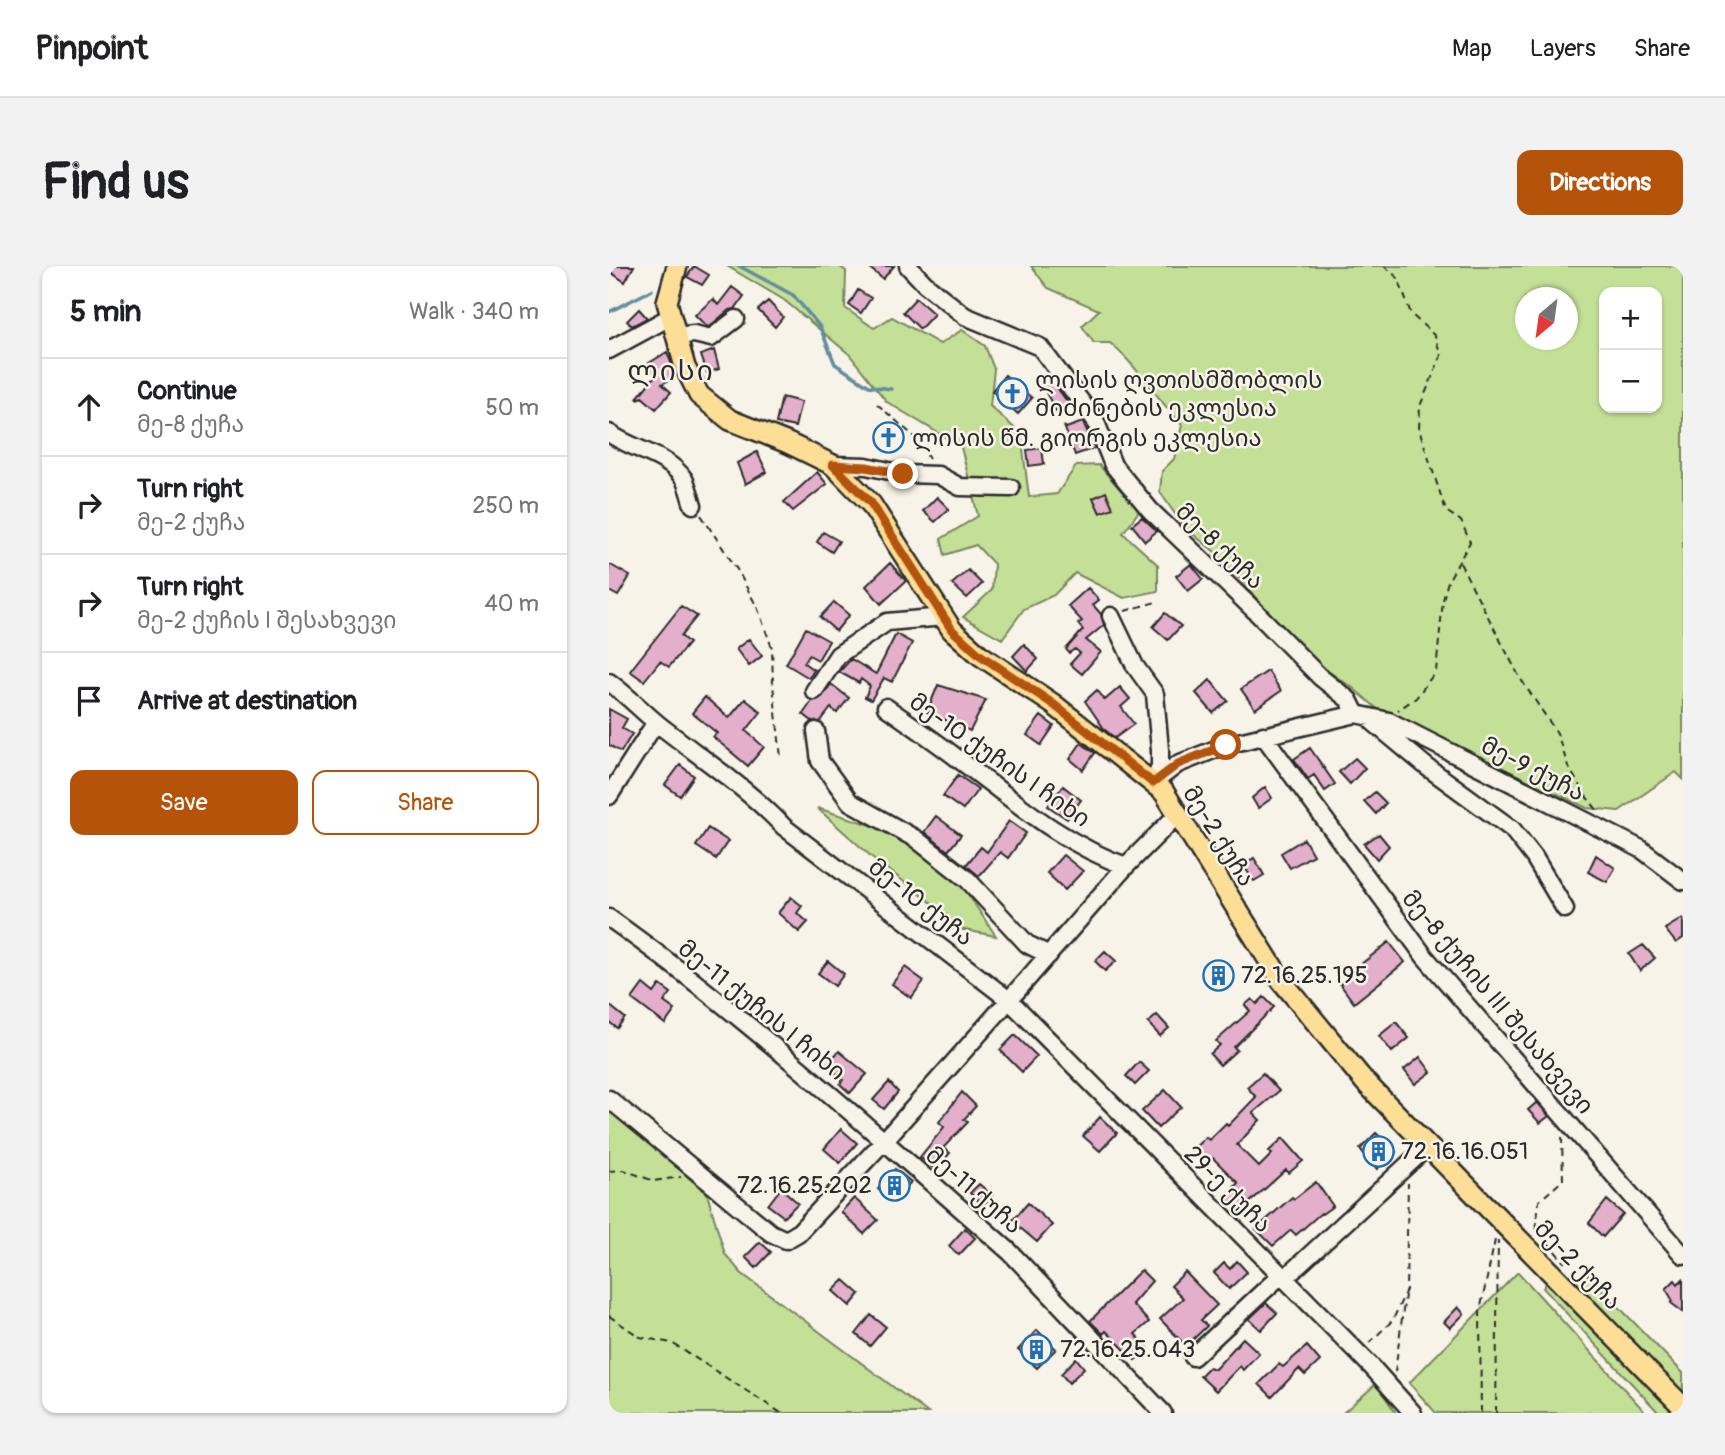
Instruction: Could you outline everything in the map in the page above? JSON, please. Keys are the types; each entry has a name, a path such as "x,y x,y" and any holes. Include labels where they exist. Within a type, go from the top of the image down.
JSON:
{"main road":[{"name":"მე-2 ქუჩა","path":"677,266 667,302 685,367 699,395 730,420 788,443 833,465 871,503 952,630 980,655 1053,704 1164,792 1281,980 1365,1082 1683,1407"}],"street":[{"name":"მე-8 ქუჩა","path":"908,266 925,284 965,316 1039,346 1095,419 1113,465 1150,510 1320,677 1427,767 1512,829 1538,863 1565,909"},
{"path":"609,349 673,326 711,338 736,320"},
{"path":"609,433 621,442 663,459 684,479 693,505"},
{"path":"833,465 866,467 903,474 938,475 960,487 1011,488"},
{"path":"1111,616 1135,666 1155,694 1160,766 1153,783"},
{"path":"814,691 838,654 887,622 944,617"},
{"name":"მე-10 ქუჩა","path":"609,682 636,702 656,722 759,801 784,827 1009,1000"},
{"name":"მე-10 ქუჩის I ჩიხი","path":"886,708 1030,814 1103,858 1126,866"},
{"path":"1153,783 1178,764 1199,754 1263,736 1365,716"},
{"name":"მე-9 ქუჩა","path":"1365,716 1388,721 1641,849 1683,881"},
{"path":"609,796 656,722"},
{"path":"816,731 820,761 850,802 916,839 967,879 1027,944 1049,955"},
{"name":"მე-8 ქუჩის III შესახვევი","path":"1263,736 1425,957 1683,1255"},
{"path":"609,1098 771,1233 786,1240 798,1233 884,1141 1126,866 1179,813"},
{"name":"მე-11 ქუჩის I ჩიხი","path":"609,918 783,1054 884,1141"},
{"name":"29-ე ქუჩა","path":"1009,1000 1283,1277 1413,1413"},
{"name":"მე-11 ქუჩა","path":"884,1141 1010,1252 1163,1413"},
{"path":"1193,1357 1428,1146"}],"path":[{"path":"1365,716 1403,709 1425,687 1436,671 1443,600 1448,581 1470,542 1461,521 1446,511 1419,429 1420,406 1441,356 1435,336 1411,314 1398,278 1384,266"},
{"path":"877,404 917,439 938,475"},
{"path":"693,505 738,571 758,609 772,648 781,758"},
{"path":"1460,562 1520,678 1557,733 1584,794 1604,817"},
{"path":"1111,616 1156,602"},
{"path":"1558,1280 1568,1272 1564,1259 1536,1229 1539,1201 1563,1180 1559,1112"},
{"path":"609,1171 624,1170 655,1181 687,1176"},
{"path":"1393,1390 1406,1290 1408,1176"},
{"path":"1481,1413 1480,1311 1498,1218"},
{"path":"1496,1413 1498,1218"},
{"path":"1356,1352 1393,1320 1406,1290"},
{"path":"609,1316 640,1336 672,1343 781,1413"}],"green space":[{"path":"727,266 839,266 846,271 845,308 874,328 892,317 940,344 962,330 985,346 994,369 990,406 1021,434 1029,497 1057,494 1076,466 1099,465 1139,511 1123,533 1158,565 1158,591 1124,598 1075,573 1054,595 1024,609 1002,639 963,617 992,590 994,564 976,545 945,555 941,539 978,516 961,447 887,402 849,354 784,300"},
{"path":"1031,266 1683,266 1683,779 1676,772 1619,811 1587,808 1380,711 1353,688 1314,662 1215,552 1184,527 1160,492 1162,471 1174,459 1182,425 1120,352 1110,343 1094,343 1082,326 1099,310 1048,288"},
{"path":"817,808 890,831 959,881 996,936 959,929 945,913 873,858"},
{"path":"609,1107 707,1194 725,1254 741,1273 928,1413 609,1413"},
{"path":"1518,1272 1646,1413 1436,1413 1409,1383"},
{"path":"1587,1274 1683,1373 1683,1398 1571,1283"},
{"path":"1549,1279 1682,1413 1659,1413 1543,1288"},
{"path":"1376,1384 1396,1413 1343,1413"}],"building":[{"path":"609,266 634,266 625,282 609,271"},
{"path":"694,266 709,275 702,285 687,277"},
{"path":"867,266 894,266 883,279"},
{"path":"732,287 744,296 735,309 729,310 709,327 706,326 695,315 713,299 718,305"},
{"path":"858,290 871,298 861,313 849,305"},
{"path":"916,298 934,314 920,329 903,312"},
{"path":"768,301 783,317 775,327 758,310"},
{"path":"639,309 647,318 632,326 627,321"},
{"path":"714,350 719,369 707,373 701,355"},
{"path":"667,352 676,376 662,384 671,392 656,409 642,397 637,398 656,375 649,363"},
{"name":"ლისის ღვთისმშობლის მიძინების ეკლესია","path":"1005,375 1032,398 1018,414 992,391"},
{"path":"1049,377 1069,404 1056,411 1040,382"},
{"path":"782,397 801,402 795,427 776,423"},
{"path":"1083,422 1095,448 1075,455 1064,426 1066,428"},
{"path":"1042,448 1044,464 1029,466 1027,450"},
{"path":"757,452 767,472 745,484 737,463"},
{"path":"817,472 827,484 793,511 784,502"},
{"path":"1106,492 1113,508 1100,513 1093,498"},
{"path":"937,497 949,509 935,522 923,511"},
{"path":"1142,517 1157,531 1145,541 1132,525"},
{"path":"823,532 839,541 832,552 817,542"},
{"path":"890,563 906,581 881,604 866,586"},
{"path":"609,564 630,576 618,596 609,591"},
{"path":"1191,564 1203,579 1188,591 1176,576"},
{"path":"968,570 982,584 967,598 952,584"},
{"path":"1088,588 1099,600 1093,605 1101,614 1104,625 1086,640 1101,652 1082,674 1070,664 1080,653 1075,649 1069,653 1066,649 1083,630 1078,624 1082,621 1068,606"},
{"path":"834,602 849,615 836,631 820,617"},
{"path":"681,606 697,616 681,636 689,643 669,667 660,661 644,681 630,671"},
{"path":"1165,613 1181,626 1168,640 1153,627"},
{"path":"806,628 829,641 818,660 809,655 804,663 814,670 809,678 786,664"},
{"path":"896,634 912,643 892,682 884,678 871,700 865,697 870,686 861,679 859,683 839,672 851,659 876,674"},
{"path":"749,639 762,656 749,666 736,649"},
{"path":"1024,644 1038,659 1027,671 1013,656"},
{"path":"1268,671 1281,691 1255,709 1241,689"},
{"path":"1210,680 1228,701 1213,713 1196,693"},
{"path":"831,684 849,698 837,713 831,708 820,722 812,721 803,714 812,701 822,697"},
{"path":"938,685 986,700 970,731 927,712"},
{"path":"1120,687 1130,699 1121,707 1134,724 1115,738 1105,730 1085,701 1097,690 1105,700"},
{"path":"705,697 729,718 745,699 761,712 746,731 764,747 748,766 713,737 717,733 692,713"},
{"path":"609,709 627,719 622,728 632,734 621,752 609,745"},
{"path":"1041,716 1054,726 1041,745 1027,735"},
{"path":"1081,743 1095,753 1083,770 1070,759"},
{"path":"1310,748 1335,784 1325,791 1314,775 1308,779 1294,759"},
{"path":"1355,758 1365,768 1350,784 1339,772"},
{"path":"680,765 694,776 680,796 665,785"},
{"path":"958,775 978,789 963,810 943,796"},
{"path":"1063,786 1081,800 1067,819 1048,806"},
{"path":"1265,787 1272,798 1258,808 1252,798"},
{"path":"1375,792 1386,803 1376,814 1364,801"},
{"path":"936,816 961,835 948,851 924,832"},
{"path":"1009,821 1026,833 1008,858 1000,852 979,876 966,865 981,847 987,852"},
{"path":"708,828 728,841 716,859 696,846"},
{"path":"1379,834 1389,846 1377,859 1364,844"},
{"path":"1304,839 1313,855 1290,868 1281,853"},
{"path":"1063,855 1083,871 1065,890 1047,873"},
{"path":"1596,855 1615,868 1607,882 1588,872"},
{"path":"1254,858 1264,875 1254,881 1243,865"},
{"path":"791,897 802,906 797,913 808,922 799,932 778,913"},
{"path":"1683,918 1683,938 1676,943 1665,929"},
{"path":"1389,942 1405,962 1354,1003 1340,984 1346,976"},
{"path":"1643,945 1655,958 1640,971 1629,954"},
{"path":"1105,951 1116,961 1105,971 1095,961"},
{"path":"828,961 844,974 835,986 818,973"},
{"name":"72.16.25.195","path":"1219,963 1230,975 1216,987 1205,976"},
{"path":"905,967 924,981 911,998 892,984"},
{"path":"643,984 654,993 660,985 671,993 664,1002 675,1010 665,1024 632,999"},
{"path":"1264,997 1274,1007 1234,1047 1237,1050 1220,1065 1210,1054 1220,1045 1216,1041 1250,1011 1245,1005 1252,999 1257,1004"},
{"path":"609,1005 625,1018 617,1028 609,1022"},
{"path":"1157,1015 1169,1028 1160,1036 1148,1023"},
{"path":"1396,1022 1409,1038 1392,1052 1379,1036"},
{"path":"1015,1035 1037,1056 1022,1072 1000,1050"},
{"path":"839,1051 867,1074 850,1093 840,1084 843,1080 826,1065"},
{"path":"1420,1057 1431,1072 1415,1084 1404,1070"},
{"path":"1139,1062 1149,1071 1135,1085 1126,1076"},
{"path":"1263,1073 1279,1091 1253,1113 1260,1120 1237,1145 1259,1167 1272,1154 1269,1151 1283,1138 1303,1161 1289,1173 1286,1170 1239,1212 1225,1197 1238,1183 1213,1158 1205,1165 1192,1150 1206,1137 1209,1140 1226,1123 1228,1126 1256,1097 1247,1087"},
{"path":"889,1082 898,1092 884,1109 873,1100"},
{"path":"1165,1090 1181,1107 1158,1128 1142,1111"},
{"path":"962,1092 976,1106 964,1119 968,1122 943,1148 950,1153 936,1170 920,1157 944,1127 939,1122"},
{"path":"1537,1102 1549,1116 1540,1123 1528,1110"},
{"path":"1100,1117 1117,1133 1100,1151 1083,1136"},
{"path":"841,1129 857,1143 840,1163 824,1149"},
{"name":"72.16.16.051","path":"1376,1133 1396,1152 1377,1169 1360,1149"},
{"name":"72.16.25.202","path":"895,1169 911,1182 894,1202 878,1189"},
{"path":"1316,1182 1333,1206 1296,1235 1291,1230 1273,1246 1256,1229 1292,1197 1294,1199"},
{"path":"979,1184 992,1195 983,1205 970,1193"},
{"path":"781,1188 798,1203 784,1217 768,1205"},
{"path":"854,1198 878,1220 864,1234 841,1212"},
{"path":"1607,1200 1623,1214 1603,1237 1589,1223"},
{"path":"1028,1203 1052,1225 1037,1242 1012,1221"},
{"path":"965,1228 975,1238 959,1255 949,1246"},
{"path":"760,1242 771,1252 756,1268 745,1257"},
{"path":"1237,1261 1247,1272 1229,1289 1214,1273 1224,1263 1230,1269"},
{"path":"1141,1270 1152,1281 1132,1304 1149,1322 1135,1334 1148,1348 1135,1360 1106,1331 1103,1334 1090,1321"},
{"path":"1185,1272 1217,1305 1201,1320 1207,1326 1186,1346 1160,1319 1183,1298 1171,1286"},
{"path":"1683,1279 1683,1312 1671,1303 1673,1301 1666,1289 1675,1280 1678,1284"},
{"path":"844,1280 860,1294 850,1306 833,1291"},
{"path":"1266,1303 1277,1313 1261,1330 1249,1319"},
{"path":"1458,1307 1464,1314 1450,1328 1444,1322"},
{"path":"871,1315 886,1327 870,1346 856,1334"},
{"name":"72.16.25.043","path":"1037,1330 1056,1349 1037,1368 1018,1350"},
{"path":"1243,1338 1259,1353 1243,1370 1240,1366 1216,1391 1200,1376 1209,1367 1215,1369"},
{"path":"1307,1346 1320,1361 1305,1375 1299,1369 1272,1397 1259,1384 1279,1364 1283,1367"},
{"path":"1076,1358 1084,1368 1069,1383 1061,1374"}],"waterway":[{"path":"739,266 793,295 820,327 835,364 869,386 891,389"},
{"path":"609,312 652,290"}],"place":[{"name":"ლისის ღვთისმშობლის მიძინების ეკლესია","path":"1012,394"},
{"name":"ლისის წმ. გიორგის ეკლესია","path":"889,438"},
{"name":"72.16.25.195","path":"1218,975"},
{"name":"72.16.16.051","path":"1378,1151"},
{"name":"72.16.25.202","path":"895,1185"},
{"name":"72.16.25.043","path":"1037,1349"}],"district":[{"name":"ლისი","path":"671,370"}],"route":[{"path":"903,474 866,467 833,465 871,503 952,630 980,655 1053,704 1153,783 1178,764 1226,745"}]}
